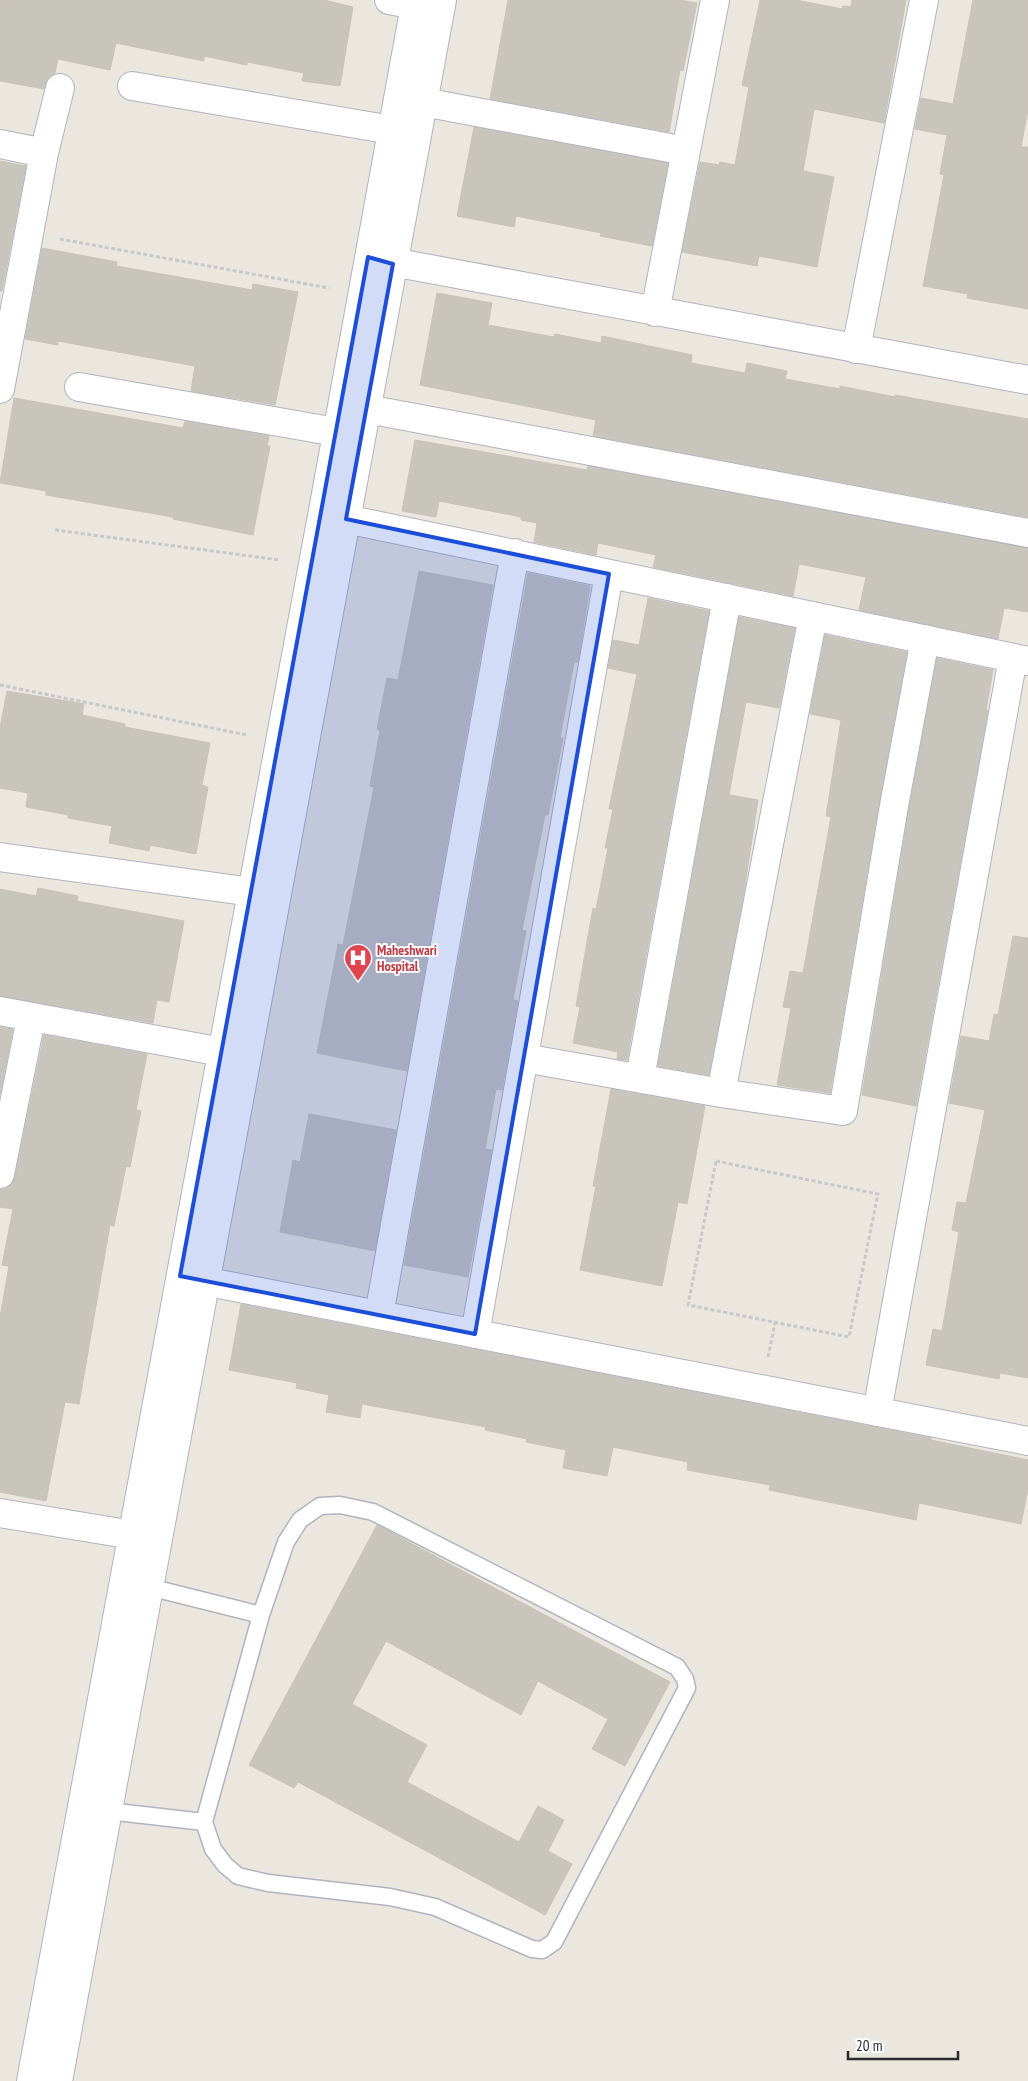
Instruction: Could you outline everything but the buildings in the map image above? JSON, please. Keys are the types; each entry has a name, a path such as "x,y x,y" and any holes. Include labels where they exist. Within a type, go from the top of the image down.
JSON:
{"street":[{"path":"58,2081 149,1587 193,1279 222,1052 336,432 362,294 381,261 423,102 442,0"},
{"path":"655,312 715,0"},
{"path":"856,349 924,0"},
{"path":"32,2081 133,1535 193,1279 367,409 392,130 407,2"},
{"path":"132,86 392,130"},
{"path":"0,389 10,292 30,234 44,153 60,88"},
{"path":"423,102 686,151"},
{"path":"0,144 44,153"},
{"path":"381,261 1028,380"},
{"path":"80,387 336,432"},
{"path":"367,409 1028,533"},
{"path":"346,519 1020,659 877,1412"},
{"path":"379,1315 514,553"},
{"path":"475,1334 609,574"},
{"path":"640,1078 727,598"},
{"path":"721,1093 813,616"},
{"path":"524,1058 721,1093 843,1111 894,806 925,639"},
{"path":"0,857 252,892"},
{"path":"0,1011 222,1052"},
{"path":"0,1174 31,1018"},
{"path":"193,1279 1028,1442"},
{"path":"0,1513 133,1535"}],"lane":[{"path":"340,1504 373,1512 677,1667 685,1679 688,1688 554,1942 542,1950 532,1950 435,1907 390,1897 268,1883 238,1876 225,1865 213,1849 204,1822 261,1615 286,1542 300,1520 320,1506 340,1504"},
{"path":"149,1587 261,1615"},
{"path":"108,1811 204,1822"}],"path":[{"path":"30,234 362,294"},
{"path":"55,530 313,564"},
{"path":"0,685 280,741"},
{"path":"716,1161 878,1194 849,1337 775,1323 688,1305 716,1161"}],"highlighted area":[{"path":"368,257 393,264 346,519 609,574 475,1334 180,1276"}],"place":[{"name":"Maheshwari Hospital","path":"358,982"}]}
